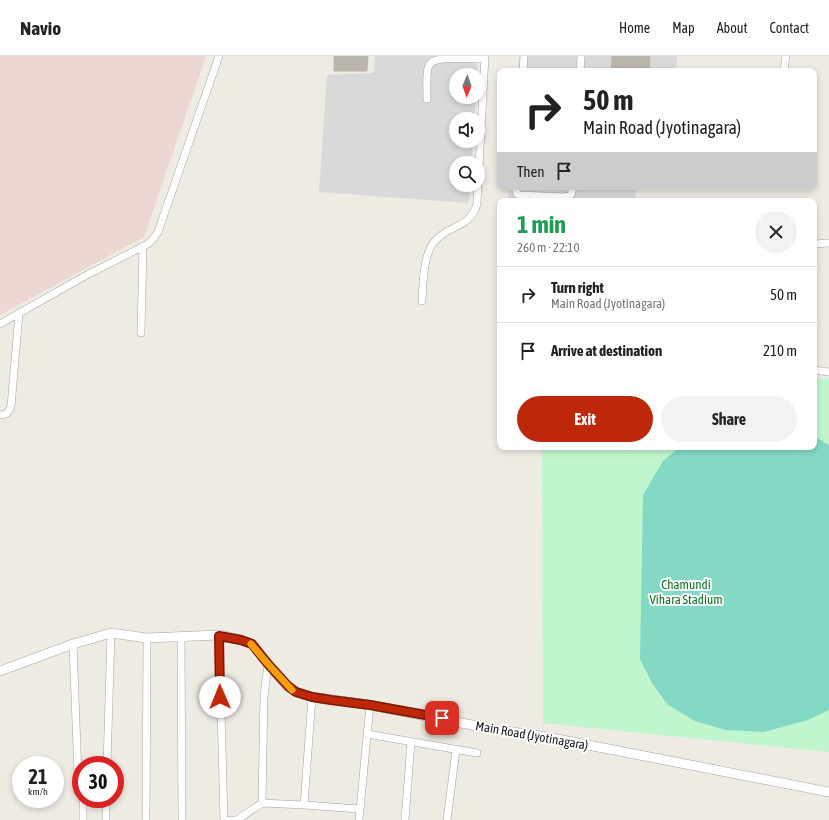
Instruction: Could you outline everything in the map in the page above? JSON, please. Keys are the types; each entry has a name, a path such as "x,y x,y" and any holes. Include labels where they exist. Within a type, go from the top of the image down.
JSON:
{"street":[{"path":"0,324 85,276 143,246 153,239 158,232 219,56"},
{"path":"523,68 524,56"},
{"path":"580,68 581,56"},
{"path":"784,68 786,56"},
{"path":"422,301 423,276 430,250 434,242 442,234 469,220 475,212 477,204 485,58 444,59 436,60 431,63 428,67 427,100"},
{"path":"516,190 517,194 520,195 564,197 571,195 572,190"},
{"path":"817,244 829,243"},
{"path":"141,333 143,246"},
{"path":"0,415 7,414 11,406 19,314"},
{"path":"817,370 829,372"},
{"path":"107,756 111,633"},
{"name":"Main Road (Jyotinagara)","path":"0,671 73,644 111,633 147,638 219,636 241,640 252,644 292,690 312,697 370,705 492,729 547,737 829,792"},
{"path":"182,636 182,820"},
{"path":"219,636 224,820"},
{"path":"146,820 147,638"},
{"path":"73,644 77,756"},
{"path":"262,803 264,696 268,664"},
{"path":"304,805 312,697"},
{"path":"359,820 370,705"},
{"path":"367,734 477,753"},
{"path":"405,820 410,742"},
{"path":"447,820 456,750"},
{"path":"230,820 245,817 255,806 262,803 360,809"},
{"path":"82,820 83,808"},
{"path":"106,808 106,820"}],"shaded area":[{"path":"0,56 206,56 144,237 0,315"},
{"path":"375,56 478,56 477,68 449,68 449,104 475,104 475,112 449,112 449,148 473,148 472,156 449,156 449,192 470,192 469,203 319,192 327,75 374,73"},
{"path":"519,56 677,56 676,68 518,68"},
{"path":"509,190 636,190 635,198 508,198"}],"green space":[{"name":"Chamundi Vihara Stadium","path":"817,378 829,379 829,752 543,723 542,450 817,450"},
{"path":"817,438 829,445 829,710 808,720 764,732 726,730 695,721 668,705 652,683 640,659 643,495 663,461 676,450 817,450"}],"building":[{"path":"334,56 368,56 367,71 334,71"},
{"path":"612,56 650,56 649,68 611,68"}],"slow traffic":[{"path":"251,644 292,690"}],"route":[{"path":"220,697 219,636 241,640 252,644 288,686 296,692 312,697 370,705 442,718"}]}
